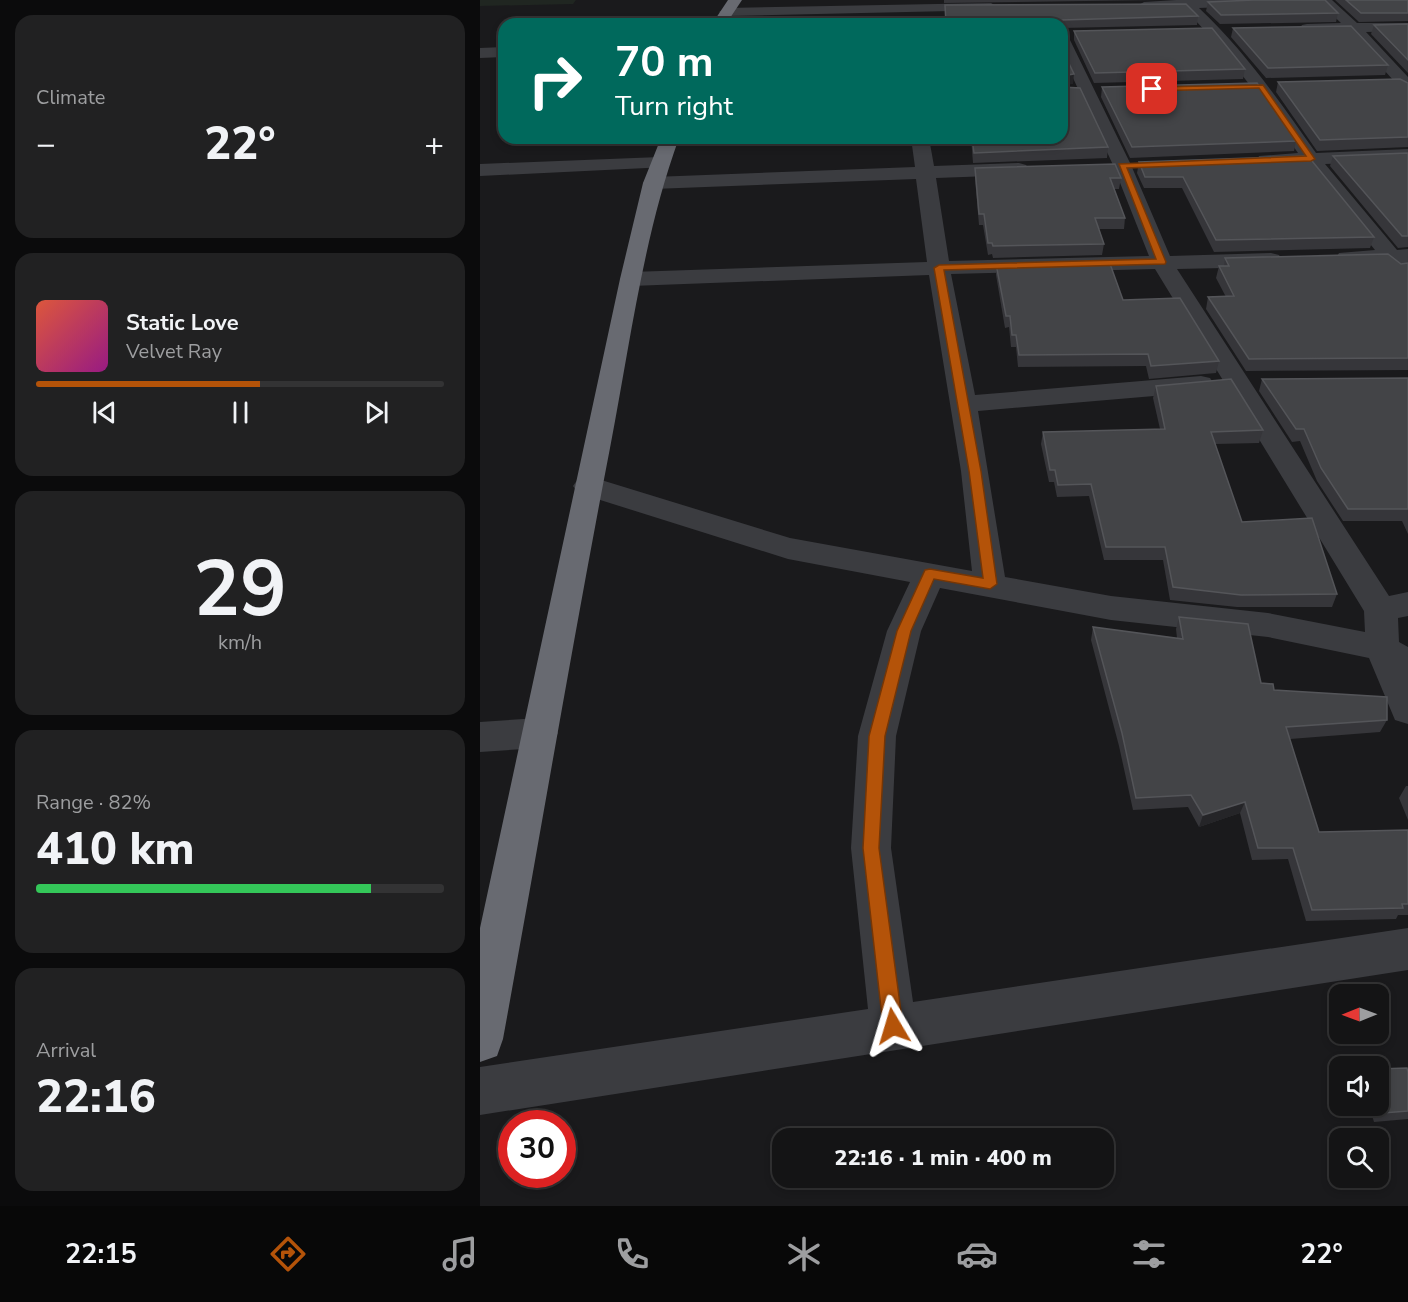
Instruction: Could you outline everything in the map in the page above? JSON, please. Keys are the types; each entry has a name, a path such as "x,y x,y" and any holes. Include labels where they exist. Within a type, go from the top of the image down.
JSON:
{"highway":[{"path":"480,1039 588,486 631,279 661,161"}],"street":[{"path":"1129,6 1298,0"},
{"path":"1324,0 1406,83"},
{"path":"1185,3 1213,29 1261,86 1311,159 1400,257 1408,277"},
{"path":"726,12 904,11 1011,7"},
{"path":"1295,28 1408,27"},
{"path":"1190,30 1237,29"},
{"path":"1068,40 1162,262 1237,381 1394,607 1395,656 1408,710"},
{"path":"480,53 498,52"},
{"path":"1379,82 1406,83"},
{"path":"1238,87 1285,86"},
{"path":"921,144 990,584"},
{"path":"1252,161 1408,155"},
{"path":"480,170 661,161 924,172 1040,168"},
{"path":"1323,258 1400,257"},
{"path":"631,279 1288,259"},
{"path":"963,404 1237,381 1271,381"},
{"path":"588,486 788,548 1111,608 1268,625 1395,656"},
{"path":"893,1026 871,848 877,736 904,631 930,574"},
{"path":"480,737 539,733"},
{"path":"480,1091 1408,949"}],"shaded area":[{"path":"480,0 576,0 573,4 480,6"}],"building":[{"path":"1325,0 1338,13 1221,15 1208,2"},
{"path":"1346,0 1408,0 1408,13 1361,13"},
{"path":"1186,4 1198,16 1068,20 946,18 945,5"},
{"path":"1408,24 1408,60 1374,25"},
{"path":"1351,26 1388,65 1268,68 1233,28"},
{"path":"1212,28 1245,69 1095,73 1074,31"},
{"path":"1068,62 1074,74 1068,75"},
{"path":"1400,79 1408,83 1408,137 1320,140 1278,82"},
{"path":"1257,83 1296,141 1132,147 1102,87"},
{"path":"1068,87 1080,88 1108,147 974,153 973,144 1068,144"},
{"path":"1408,153 1408,236 1402,236 1333,156"},
{"path":"1308,156 1374,237 1216,240 1183,177 1145,177 1139,162"},
{"path":"1115,164 1121,178 1110,178 1125,218 1095,218 1104,244 993,246 992,243 988,243 984,214 979,214 975,168"},
{"path":"1388,254 1401,264 1408,263 1408,358 1249,359 1208,297 1234,296 1219,266 1229,266 1225,258"},
{"path":"1109,261 1123,300 1180,298 1219,361 1151,366 1148,354 1019,355 1016,335 1012,335 1010,316 1006,316 996,264"},
{"path":"1408,378 1408,509 1348,509 1321,468 1304,429 1296,429 1262,379"},
{"path":"1231,379 1263,430 1211,432 1242,522 1312,518 1337,594 1241,595 1173,587 1165,547 1106,547 1091,484 1058,485 1055,470 1050,470 1043,432 1165,429 1156,386"},
{"path":"1179,617 1248,624 1261,683 1273,684 1274,690 1387,697 1387,720 1286,727 1319,832 1408,830 1408,904 1402,904 1403,908 1312,910 1293,848 1258,848 1245,802 1203,815 1191,795 1136,798 1122,733 1093,627 1183,639"},
{"path":"1407,1068 1408,1111 1389,1113 1389,1069"}],"route":[{"path":"893,1026 871,848 877,736 904,631 930,574 990,584 975,471 939,268 1162,262 1122,165 1311,159 1261,86 1152,89"}]}
